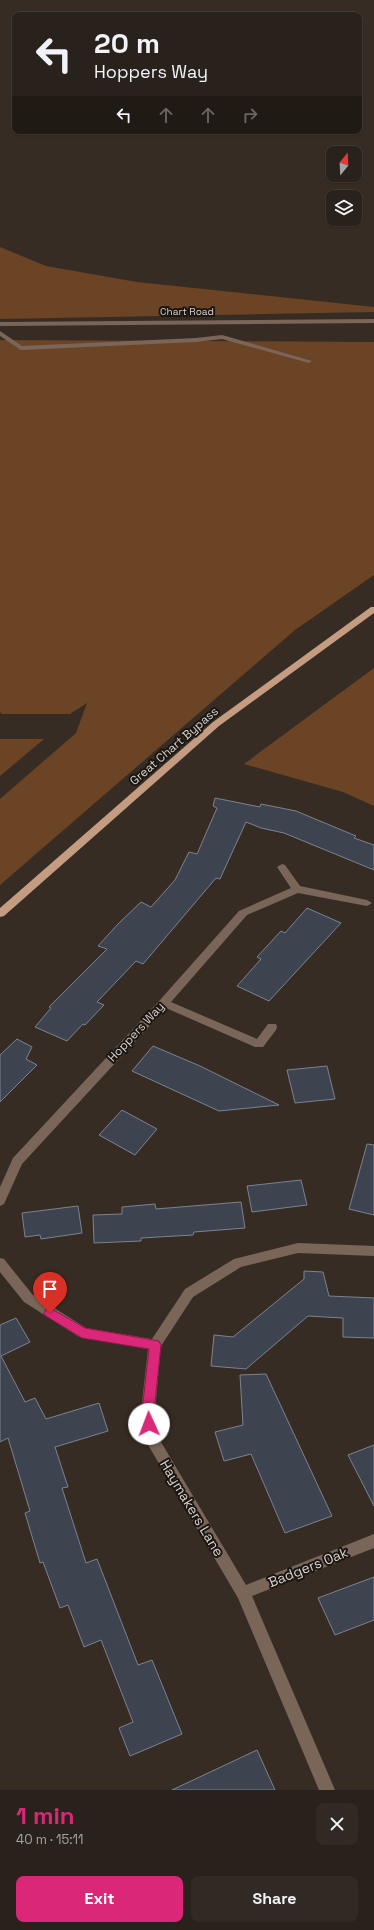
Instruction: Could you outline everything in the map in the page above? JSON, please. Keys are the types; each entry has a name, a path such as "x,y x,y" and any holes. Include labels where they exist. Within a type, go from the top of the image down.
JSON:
{"main road":[{"name":"Great Chart Bypass","path":"0,914 216,724 374,609"}],"street":[{"name":"Chart Road","path":"1,324 374,321"},
{"path":"1,324 0,332 21,348 196,340 222,337 309,361"},
{"path":"282,868 297,889 367,904"},
{"name":"Hoppers Way","path":"0,1201 17,1161 164,1003 243,913 297,889"},
{"path":"164,1003 259,1044 272,1027"},
{"name":"Haymakers Lane","path":"327,1790 243,1593 151,1438 148,1411 155,1345 189,1293 238,1263 298,1248 366,1249 374,1251"},
{"path":"0,1263 28,1298 82,1333 155,1345"},
{"name":"Badgers Oak","path":"243,1593 374,1541"}],"shaded area":[{"path":"0,247 46,266 137,282 374,307 374,312 0,319"},
{"path":"0,340 374,342 374,575 295,630 0,885 0,799 76,733 87,703 70,714 2,714 0,712"},
{"path":"374,668 374,806 343,792 244,764"},
{"path":"0,739 44,739 0,776"}],"building":[{"path":"215,798 260,807 261,804 296,811 356,836 354,838 374,845 374,870 284,833 261,828 246,822 220,879 216,878 143,964 136,961 97,1002 104,1005 85,1025 83,1024 67,1041 35,1027 51,1008 49,1007 107,949 98,946 118,924 141,902 151,907 175,880 189,852 197,854 217,808 213,806"},
{"path":"307,908 341,923 269,1001 237,986 261,959 257,957 281,931 285,933"},
{"path":"17,1039 32,1047 26,1059 37,1065 0,1102 0,1055"},
{"path":"153,1046 200,1066 279,1105 219,1111 132,1071"},
{"path":"327,1066 335,1099 295,1103 287,1070"},
{"path":"122,1110 157,1129 135,1155 99,1135"},
{"path":"367,1144 374,1145 374,1215 349,1209"},
{"path":"301,1180 307,1205 252,1212 247,1186"},
{"path":"241,1202 245,1228 194,1232 193,1235 141,1238 141,1241 94,1243 93,1215 122,1214 122,1207 155,1204 156,1209"},
{"path":"78,1206 82,1233 41,1239 40,1235 25,1237 22,1213"},
{"path":"304,1271 323,1272 329,1296 374,1298 374,1338 343,1337 343,1318 308,1316 246,1369 211,1366 214,1335 233,1337 304,1279"},
{"path":"16,1318 30,1342 1,1356 25,1402 35,1398 46,1419 99,1403 108,1431 55,1447 68,1487 62,1488 86,1563 97,1559 138,1665 152,1660 182,1734 130,1756 119,1728 133,1722 101,1640 84,1647 68,1605 60,1608 43,1562 40,1563 25,1513 30,1511 8,1438 0,1442 0,1325"},
{"path":"266,1374 332,1516 285,1533 251,1454 224,1461 215,1432 243,1425 240,1375"},
{"path":"374,1445 374,1506 348,1455"},
{"path":"374,1577 374,1620 335,1635 318,1598"},
{"path":"257,1750 275,1790 172,1790"}],"route":[{"path":"50,1313 82,1333 155,1345 148,1411 149,1424"}]}
